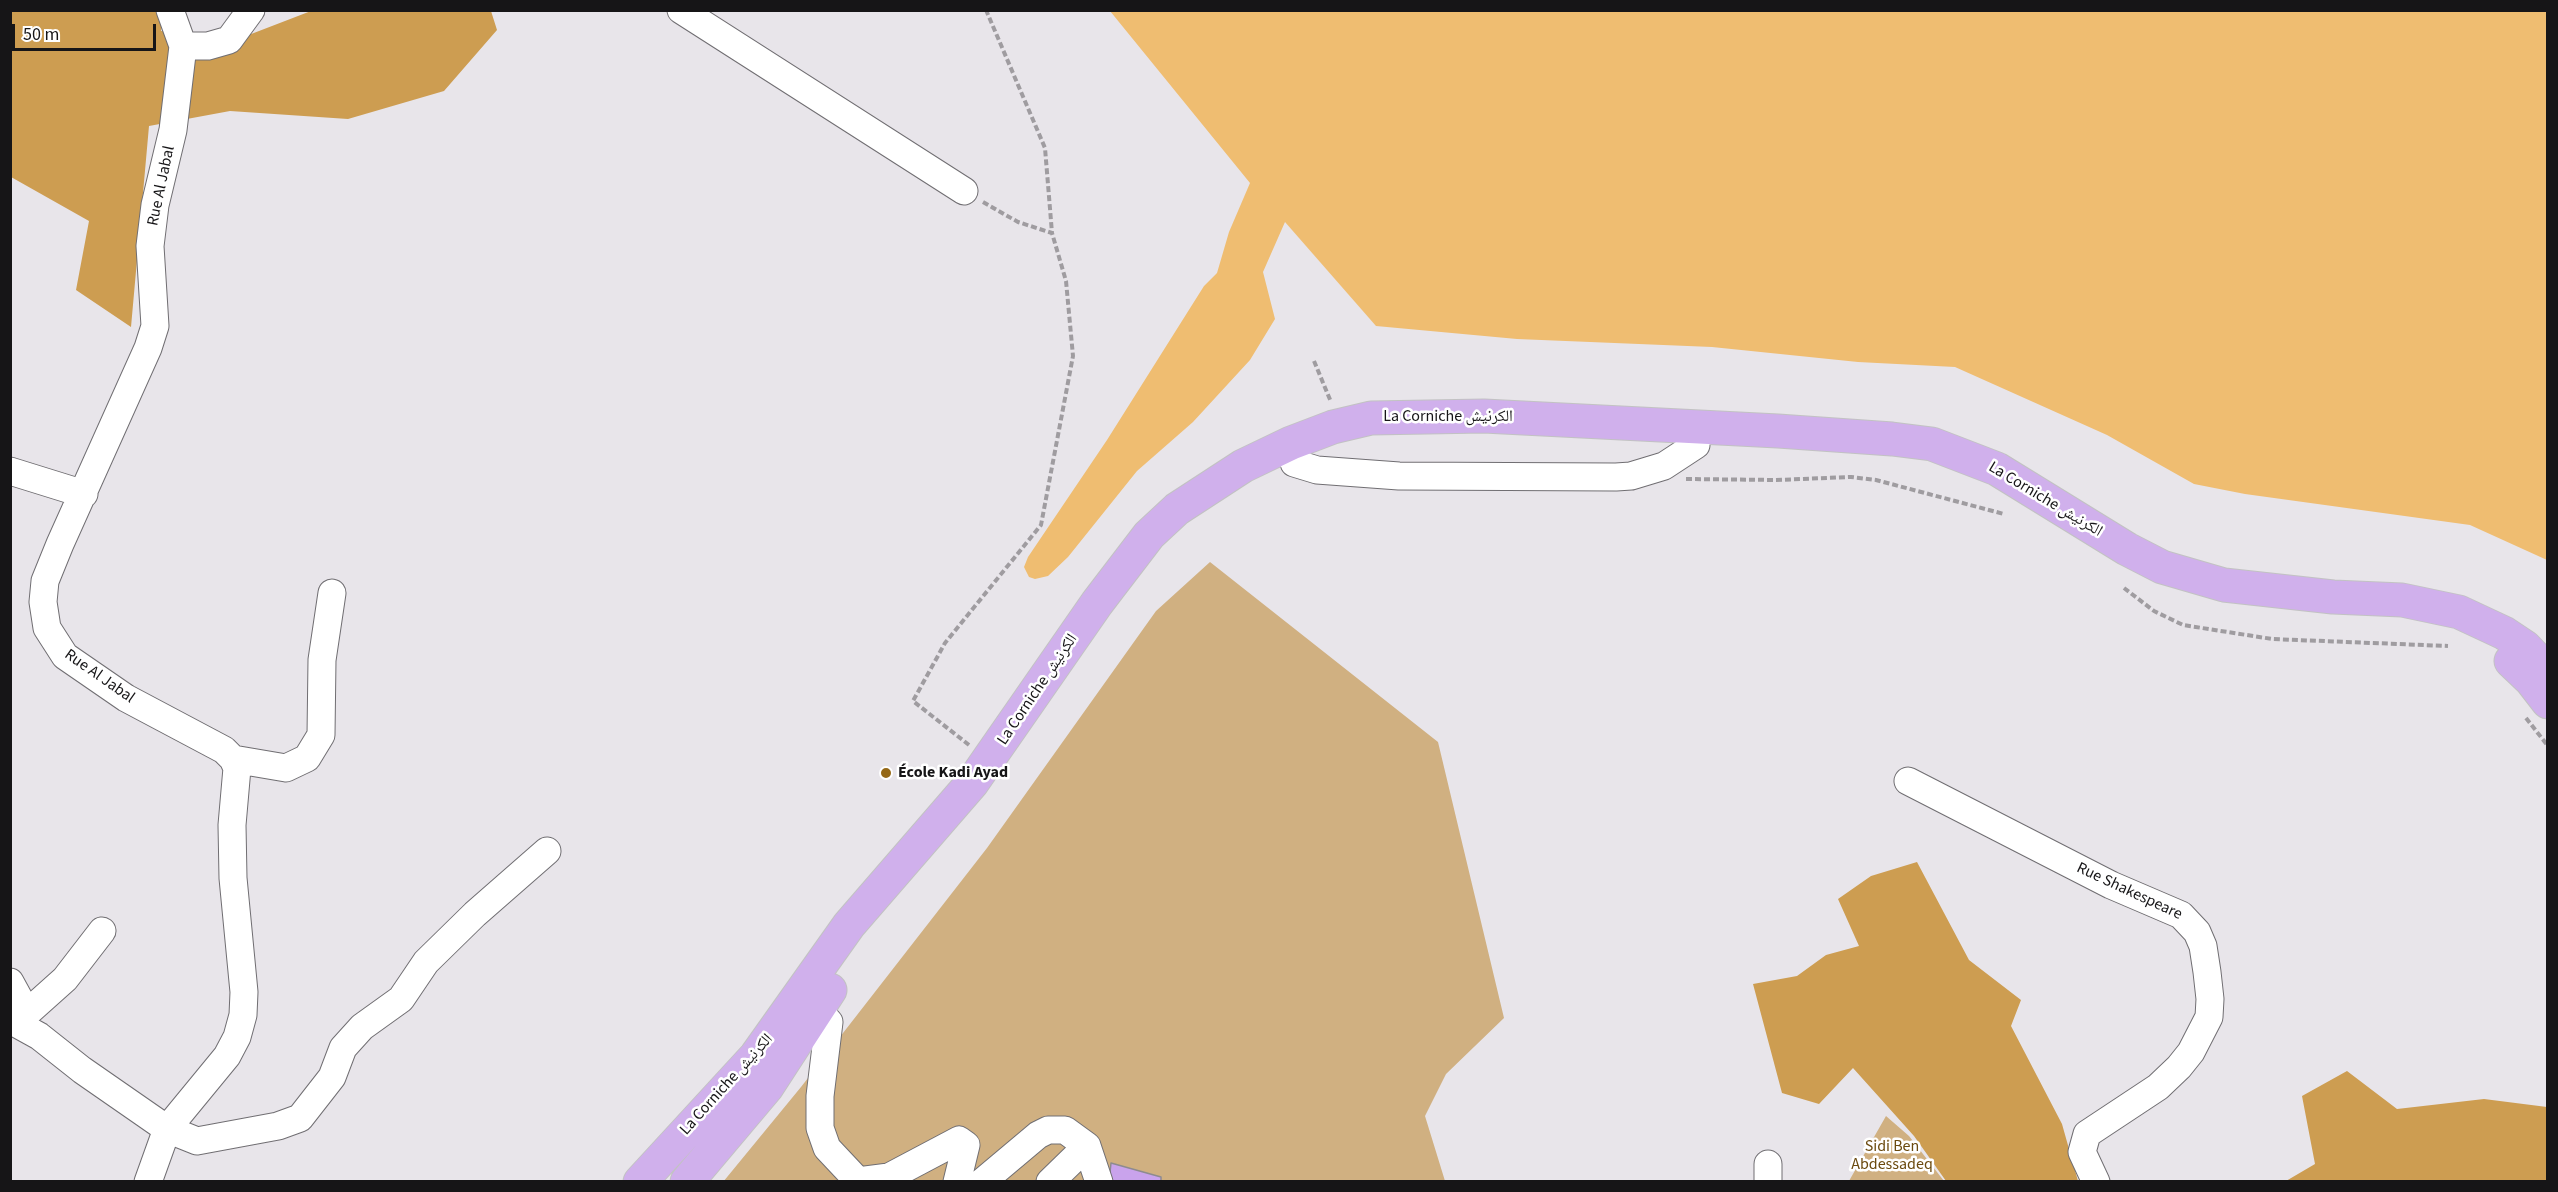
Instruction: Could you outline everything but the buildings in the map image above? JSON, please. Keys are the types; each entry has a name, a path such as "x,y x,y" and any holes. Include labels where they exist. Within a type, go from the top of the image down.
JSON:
{"main road":[{"name":"La Corniche الكرنيش","path":"687,1182 767,1087 811,1001 867,903 921,844 978,776 1097,603 1149,535 1177,509 1243,466 1291,443 1333,427 1371,418 1408,416 1548,418 1850,435 1932,444 1997,469 2127,549 2162,567 2224,585 2333,597 2402,600 2459,612 2504,633 2525,647 2547,671"},
{"name":"La Corniche الكرنيش","path":"640,1182 756,1056 811,1001 1005,771 1154,562 1190,526 1237,491 1294,463 1345,445 1382,437 1431,434 1696,445 1830,454 1927,464 1971,479 2013,501 2150,585 2184,597 2249,610 2412,621 2443,626 2466,634 2493,648 2518,667 2547,702"}],"street":[{"name":"Rue Al Jabal","path":"170,10 183,46 174,130 155,205 150,246 155,326 148,348 45,582 44,618 54,642 65,657 126,698 224,750 233,759"},
{"path":"183,46 208,46 230,40 251,10"},
{"path":"681,10 964,191"},
{"path":"10,471 84,494"},
{"path":"233,759 256,765 286,768 307,758 321,735 322,660 332,593"},
{"path":"148,1182 167,1130 227,1056 237,1037 243,1015 244,992 233,878 232,825 237,768 233,759"},
{"name":"Rue Shakespeare","path":"1908,781 2111,885 2181,915 2197,932 2203,946 2207,972 2210,999 2208,1017 2191,1052 2179,1067 2158,1087 2087,1134 2082,1152 2096,1182"},
{"path":"10,982 20,1020 167,1130 197,1141 278,1126 300,1118 332,1077 343,1048 362,1027 401,999 426,962 475,914 547,851"},
{"path":"20,1020 65,979 102,931"},
{"path":"811,1001 829,1023 820,1096 820,1128 827,1148 858,1181 889,1177 959,1140 966,1144 957,1182"},
{"path":"982,1182 1038,1135 1048,1130 1065,1131 1087,1146 1099,1182"},
{"path":"1050,1182 1087,1146"}],"path":[{"path":"977,752 913,701 945,643 1041,525 1074,356 1066,281 1052,233 1045,148 986,10"},
{"path":"964,191 1018,222 1052,233"},
{"path":"1314,360 1334,408"},
{"path":"1678,478 1766,480 1851,477 1876,480 2004,514"},
{"path":"2124,588 2154,611 2183,625 2272,639 2448,646"}],"green space":[{"path":"1210,562 1438,742 1504,1018 1446,1074 1425,1116 1445,1181 723,1182 801,1087 987,848 1156,611"},
{"name":"Sidi Ben Abdessadeq","path":"1886,1116 1909,1136 1944,1181 1849,1181"}],"shaded area":[{"path":"11,11 164,11 161,31 246,36 311,11 491,11 497,30 444,91 348,119 230,111 149,126 131,327 76,290 89,221 11,177"},
{"path":"1110,11 2547,11 2547,560 2470,525 2245,494 2194,484 2107,435 1955,367 1858,362 1712,347 1517,339 1376,326 1285,222 1263,272 1275,319 1250,360 1193,422 1137,471 1068,557 1048,576 1035,579 1029,577 1024,567 1028,557 1107,440 1204,286 1217,273 1229,232 1250,183"},
{"path":"1917,862 1969,960 2021,1000 2011,1026 2062,1124 2078,1181 1946,1181 1914,1136 1853,1068 1819,1104 1782,1093 1753,984 1797,976 1826,955 1859,946 1838,899 1871,876"},
{"path":"2347,1071 2397,1109 2484,1099 2547,1107 2547,1181 2286,1181 2315,1164 2302,1096"}],"place":[{"name":"École Kadi Ayad","path":"886,773"}]}
